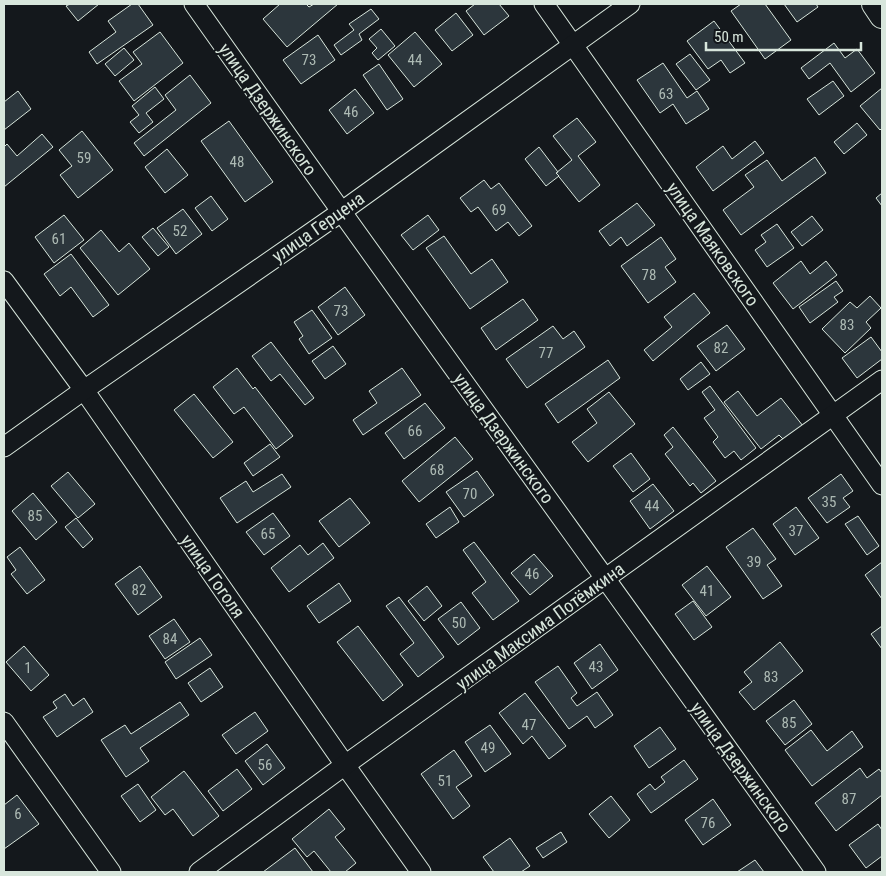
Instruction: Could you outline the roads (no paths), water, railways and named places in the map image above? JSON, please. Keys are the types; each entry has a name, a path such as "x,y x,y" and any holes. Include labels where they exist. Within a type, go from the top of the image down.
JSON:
{"street":[{"name":"улица Дзержинского","path":"194,4 341,212 816,872"},
{"name":"улица Маяковского","path":"544,4 882,484"},
{"name":"улица Герцена","path":"4,447 341,212 630,4"},
{"path":"874,4 882,16"},
{"name":"улица Гоголя","path":"4,281 84,390 421,872"},
{"name":"улица Максима Потёмкина","path":"199,872 882,380"},
{"path":"4,722 111,872"}]}
